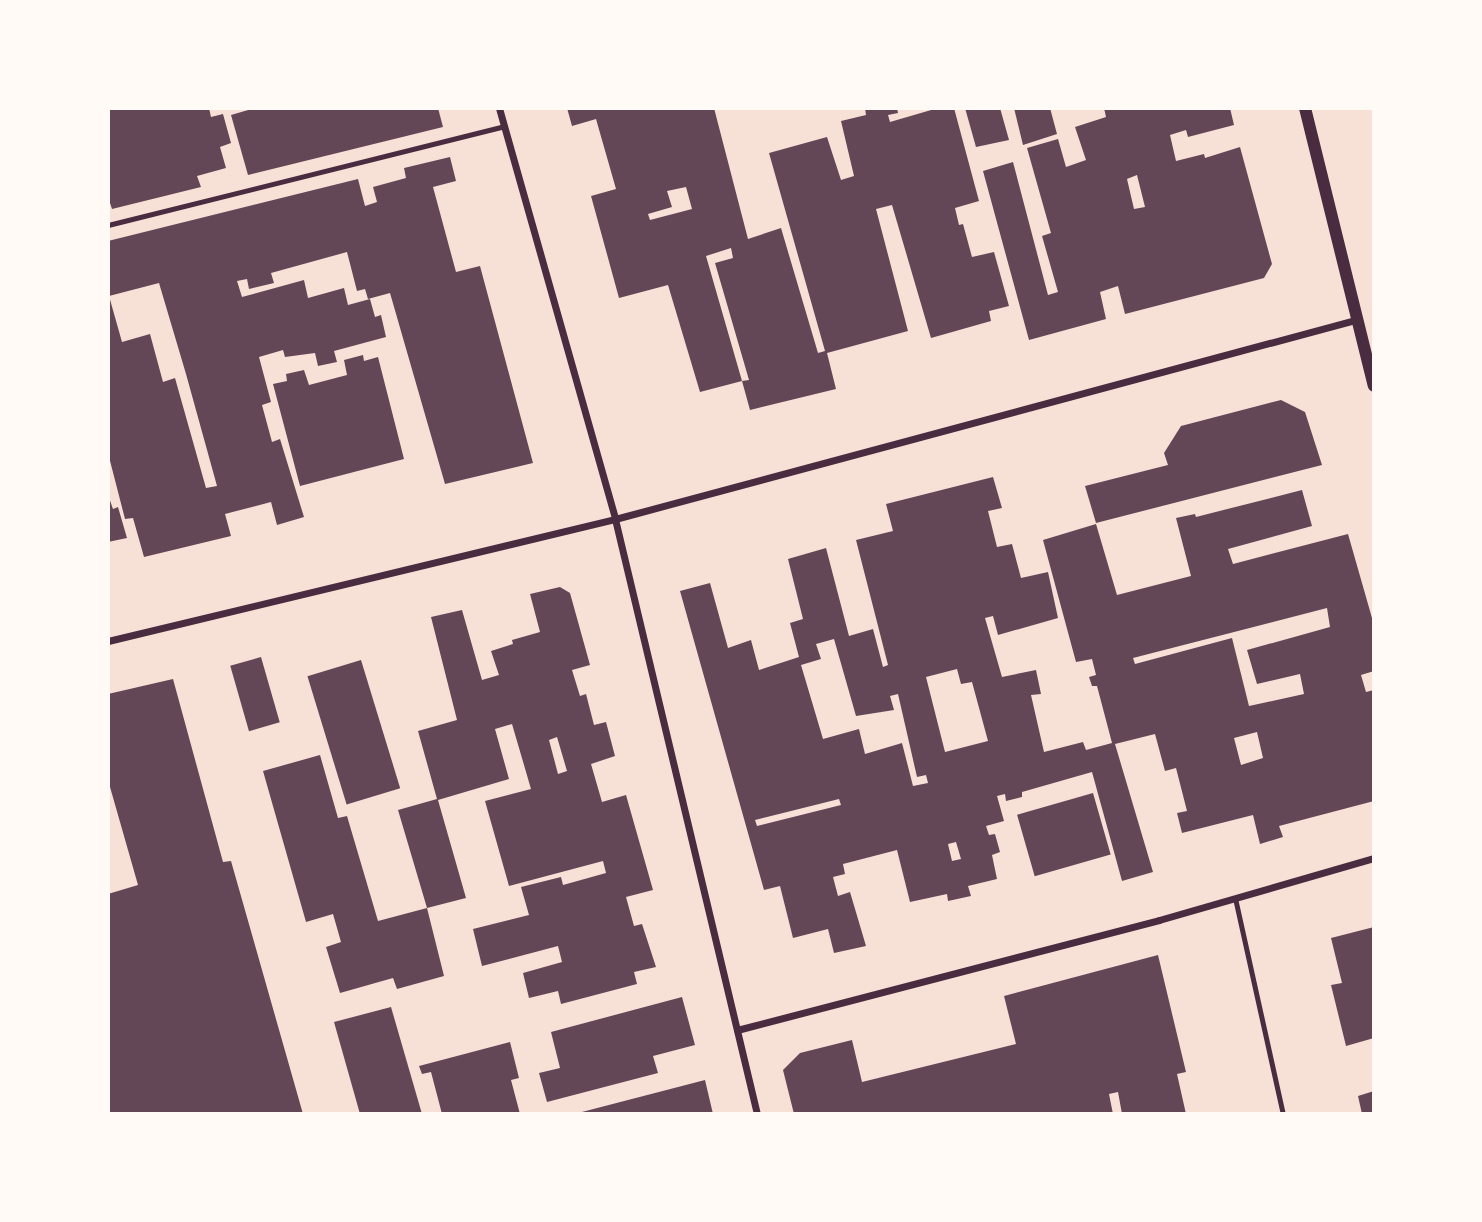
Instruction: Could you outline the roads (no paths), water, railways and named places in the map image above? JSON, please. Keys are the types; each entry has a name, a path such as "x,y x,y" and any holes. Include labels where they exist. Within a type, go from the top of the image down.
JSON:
{"street":[{"path":"499,108 615,519 757,1114"},
{"path":"1305,108 1355,320 1374,386"},
{"path":"108,640 615,519 1355,320"},
{"path":"737,1030 1235,898 1374,858"}],"lane":[{"path":"108,225 504,126"},
{"path":"1235,898 1283,1114"}]}
